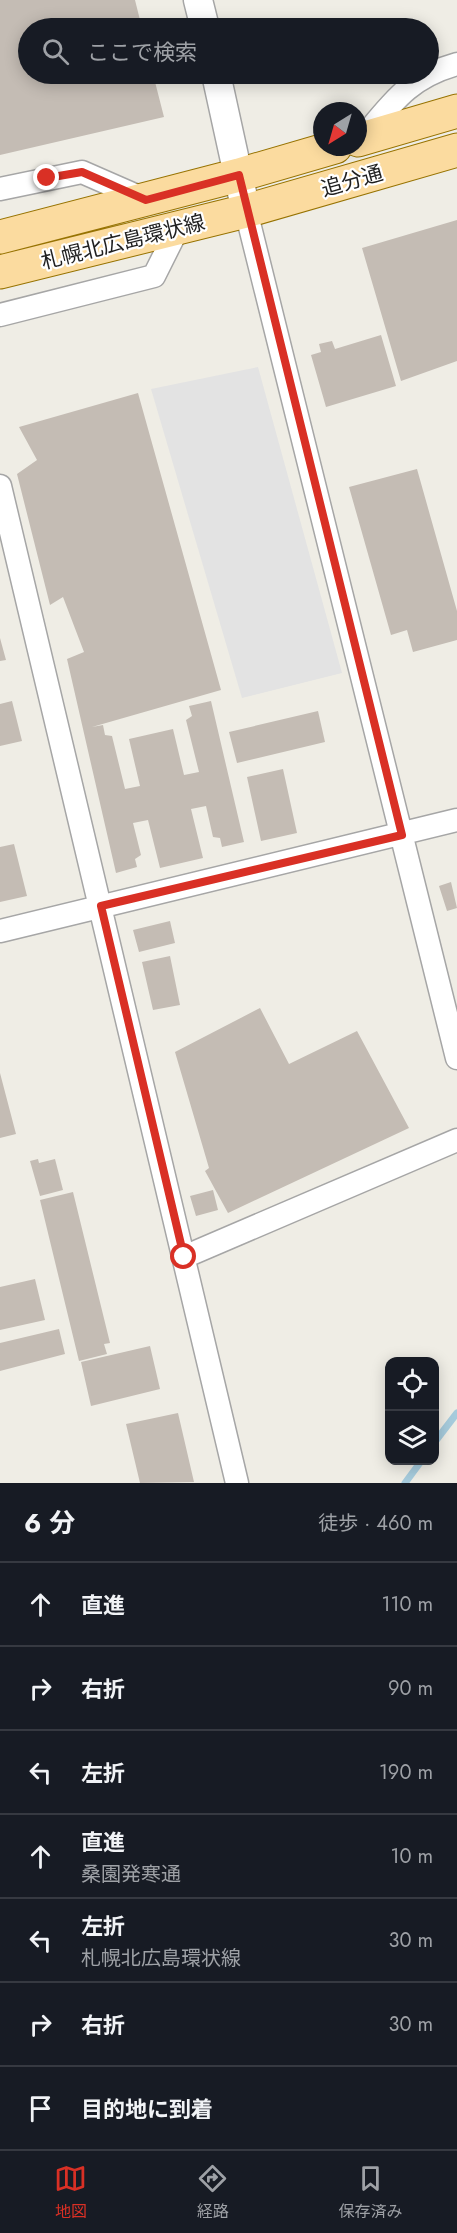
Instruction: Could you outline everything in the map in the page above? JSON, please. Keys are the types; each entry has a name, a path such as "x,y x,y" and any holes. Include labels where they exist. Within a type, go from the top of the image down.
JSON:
{"main road":[{"name":"札幌北広島環状線","path":"367,138 457,111"},
{"name":"札幌北広島環状線","path":"0,237 146,200 313,153"},
{"name":"追分通","path":"246,212 454,153"},
{"name":"札幌北広島環状線","path":"0,272 246,212"}],"street":[{"path":"198,0 202,18"},
{"path":"439,70 457,63"},
{"path":"218,84 246,212 457,1058"},
{"path":"367,126 400,92 414,84"},
{"path":"0,189 82,172 146,200"},
{"path":"0,315 154,276 177,228"},
{"path":"0,486 237,1483"},
{"path":"0,931 457,820"},
{"path":"184,1257 457,1140"}],"shaded area":[{"path":"258,367 342,673 242,698 151,389"}],"building":[{"path":"0,0 135,0 140,18 18,18 18,84 156,84 164,117 0,155"},
{"path":"457,220 457,361 401,381 362,248"},
{"path":"381,335 396,386 326,407 311,355 321,352 319,344 332,341 335,349"},
{"path":"138,393 221,690 92,727 103,725 105,735 112,736 125,789 140,786 129,739 173,729 184,775 199,772 186,720 192,716 189,706 211,701 244,842 222,847 220,838 213,837 206,806 191,809 203,858 160,868 148,820 133,823 141,855 135,859 137,867 116,873 67,659 84,652 63,597 50,605 17,474 37,460 19,427"},
{"path":"417,469 457,611 457,640 413,652 407,630 391,635 349,487"},
{"path":"0,638 6,660 0,661"},
{"path":"12,701 22,741 0,746 0,704"},
{"path":"318,711 325,742 237,763 229,732"},
{"path":"283,769 297,833 261,841 247,777"},
{"path":"14,844 27,896 0,902 0,847"},
{"path":"451,882 457,908 447,911 439,886"},
{"path":"170,921 175,943 139,952 133,930"},
{"path":"170,956 180,1005 153,1010 142,962"},
{"path":"260,1008 289,1064 357,1031 409,1128 228,1213 205,1171 209,1168 175,1052"},
{"path":"0,1073 16,1134 0,1138"},
{"path":"38,1159 39,1163 55,1159 63,1190 40,1196 30,1161"},
{"path":"213,1190 218,1210 196,1216 190,1196"},
{"path":"73,1192 110,1343 104,1344 107,1354 79,1361 40,1200"},
{"path":"35,1279 45,1320 0,1330 0,1287"},
{"path":"59,1329 65,1354 0,1371 0,1343"},
{"path":"150,1346 160,1389 91,1406 81,1362"},
{"path":"178,1413 194,1482 140,1483 126,1424"}],"waterway":[{"path":"439,1436 457,1413"},
{"path":"405,1483 418,1465"}],"route":[{"path":"47,178 82,172 146,200 239,175 246,212 402,835 101,906 184,1257"}]}
